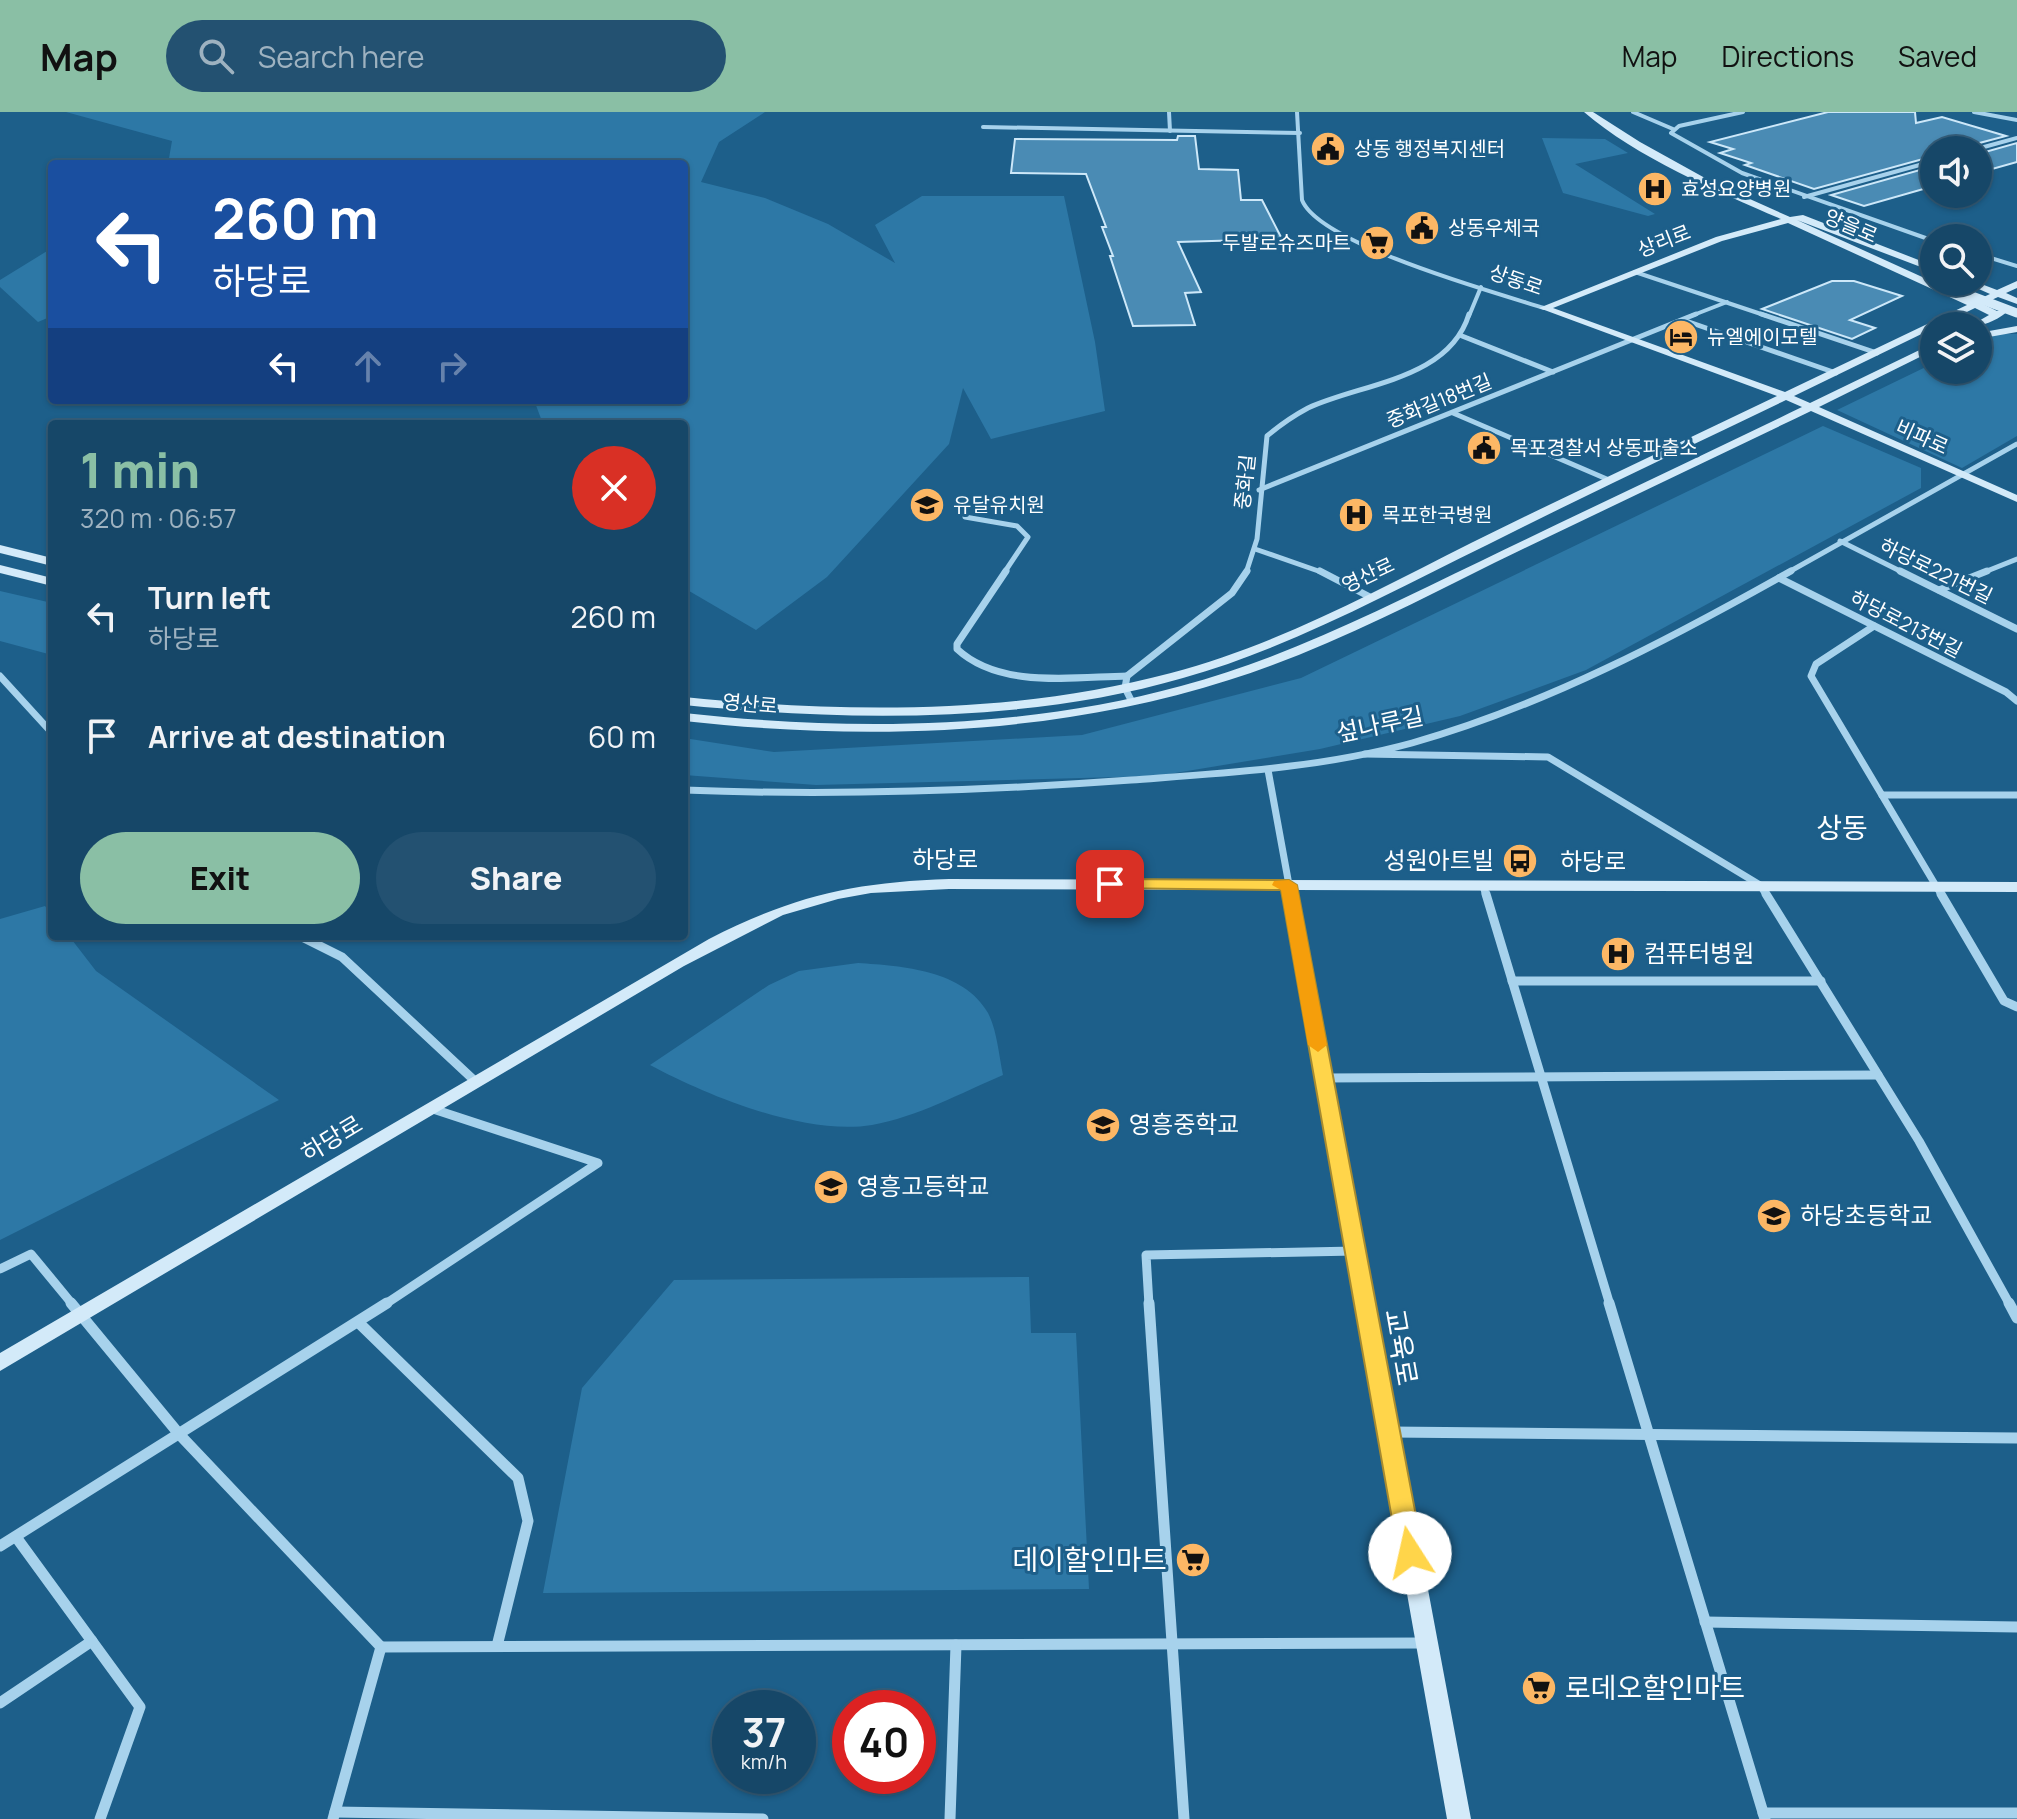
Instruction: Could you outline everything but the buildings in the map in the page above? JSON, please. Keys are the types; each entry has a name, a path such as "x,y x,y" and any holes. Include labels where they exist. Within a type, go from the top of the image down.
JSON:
{"street":[{"path":"1169,112 1170,131"},
{"name":"상동로","path":"1297,112 1299,171 1305,207 1311,216 1342,235 1812,407"},
{"name":"양을로","path":"1588,112 1647,153 1706,185 1920,273"},
{"name":"양을로","path":"1605,112 1662,151 1800,217 1920,266"},
{"path":"1633,112 1673,129 1743,112"},
{"path":"1974,112 2017,120"},
{"path":"983,127 1300,133"},
{"path":"1673,129 1671,133 1717,161 1803,197 1920,236"},
{"path":"1992,145 2017,138"},
{"path":"1803,197 1920,165"},
{"name":"상리로","path":"1544,308 1719,239 1800,217"},
{"path":"1788,219 1998,315"},
{"path":"1992,258 2017,266"},
{"path":"1635,272 1877,353"},
{"name":"영산로","path":"688,717 795,728 968,724 1128,688 1220,660 1370,597 2017,284"},
{"path":"1481,287 1470,303 1462,336 1553,372"},
{"path":"1992,291 2017,307"},
{"name":"양을로","path":"1984,296 2017,307"},
{"name":"중화길18번길","path":"1259,490 1727,302"},
{"path":"1992,318 2017,307"},
{"path":"1685,321 1836,373"},
{"path":"1992,333 2017,329"},
{"name":"중화길","path":"1128,688 1244,579 1255,549 1267,436 1292,414 1423,364 1443,354 1462,336"},
{"name":"영산로","path":"688,701 797,710 888,710 966,706 1128,688 1183,690 1228,676 1384,612 1920,353"},
{"path":"1812,407 1859,394 1920,365"},
{"name":"비파로","path":"1812,407 2017,499"},
{"path":"1453,413 1609,480"},
{"name":"섶나루길","path":"688,790 807,795 950,792 1268,770 1411,743 1545,696 1671,638 2017,444"},
{"path":"965,517 1017,526 1028,537 957,644 965,660 981,668 1128,688"},
{"name":"하당로221번길","path":"1840,541 2017,629"},
{"path":"0,549 48,561"},
{"path":"1255,549 1311,566 1370,597"},
{"path":"1939,590 2017,559"},
{"path":"0,569 48,581"},
{"name":"하당로213번길","path":"1779,578 2006,692 2017,701"},
{"path":"1874,626 1816,664 1811,676 2004,1001 2017,1007"},
{"path":"0,676 48,729"},
{"path":"1352,753 1548,757 1760,885 1878,1075 2017,1318"},
{"path":"1268,770 1289,885"},
{"path":"1882,795 2017,795"},
{"name":"하당로","path":"0,1363 752,921 839,891 908,884 2017,887"},
{"name":"교육로","path":"1289,885 1459,1819"},
{"path":"1483,886 1764,1816 2017,1813"},
{"path":"308,940 342,957 476,1082"},
{"path":"1512,981 1821,981"},
{"path":"1324,1078 1878,1075"},
{"path":"0,1546 358,1322 598,1163 430,1108"},
{"path":"1184,1819 1146,1255 1355,1251"},
{"path":"0,1269 31,1254 179,1434 381,1647 1427,1643"},
{"path":"358,1322 518,1478 528,1521 497,1646"},
{"path":"1388,1432 2017,1438"},
{"path":"16,1537 140,1707 100,1819"},
{"path":"1705,1622 2017,1627"},
{"path":"0,1703 92,1641"},
{"path":"950,1819 956,1645"},
{"path":"381,1647 334,1816 763,1819"}],"shaded area":[{"path":"66,112 765,112 719,142 701,182 765,198 828,224 895,263 875,225 922,196 1064,196 1095,342 1105,411 991,439 963,388 949,444 827,577 756,630 688,590 688,420 542,420 536,404 688,404 688,160 169,160 172,141"},
{"path":"1542,138 1605,139 1628,153 1575,164 1655,214 1648,216 1563,193"},
{"path":"48,250 48,318 38,322 0,287 0,280"},
{"path":"2017,334 2017,436 1962,468 1837,410 1920,370 1920,384 1992,384 1992,337"},
{"path":"1823,426 1921,468 1921,488 1586,670 1460,716 1320,749 1157,776 816,785 688,775 688,739 774,752 1082,735 1301,678"},
{"path":"0,591 48,602 48,654 0,641"},
{"path":"45,906 48,910 48,940 72,940 96,971 279,1100 0,1240 0,919"},
{"path":"858,963 930,973 964,987 988,1013 996,1035 1003,1075 906,1116 872,1125 846,1127 817,1125 758,1111 728,1101 650,1065 769,985 799,971"},
{"path":"1029,1277 1031,1333 1076,1333 1089,1589 543,1593 582,1388 674,1280"}],"slow traffic":[{"path":"1280,885 1289,885 1318,1045"}],"place":[{"name":"상동 행정복지센터","path":"1328,149"},
{"name":"효성요양병원","path":"1655,189"},
{"name":"상동우체국","path":"1422,228"},
{"name":"두발로슈즈마트","path":"1377,243"},
{"name":"뉴엘에이모텔","path":"1681,337"},
{"name":"목포경찰서 상동파출소","path":"1484,448"},
{"name":"유달유치원","path":"927,505"},
{"name":"목포한국병원","path":"1356,515"},
{"name":"성원아트빌","path":"1520,861"},
{"name":"컴퓨터병원","path":"1618,954"},
{"name":"영흥중학교","path":"1103,1125"},
{"name":"영흥고등학교","path":"831,1187"},
{"name":"하당초등학교","path":"1774,1216"},
{"name":"데이할인마트","path":"1193,1560"},
{"name":"로데오할인마트","path":"1539,1688"}],"district":[{"name":"상동","path":"1842,828"}],"route":[{"path":"1110,884 1289,885 1410,1553"}]}
